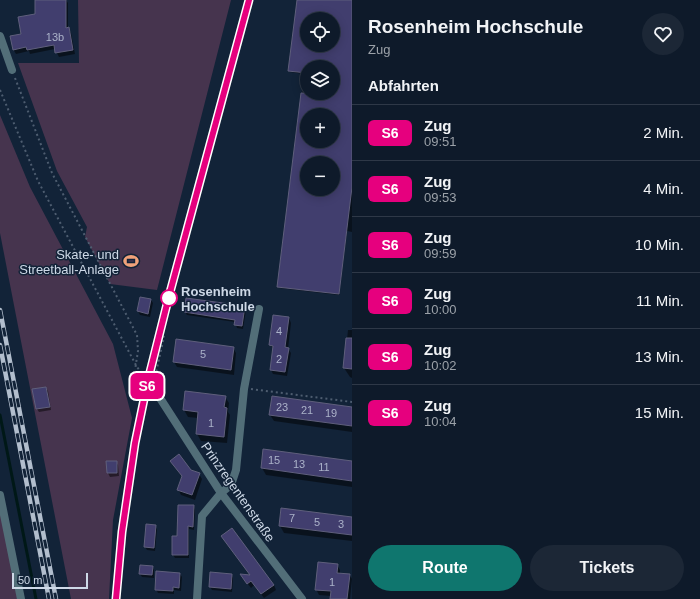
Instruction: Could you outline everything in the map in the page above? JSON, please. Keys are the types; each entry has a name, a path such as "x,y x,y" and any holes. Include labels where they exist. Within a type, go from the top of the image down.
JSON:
{"street":[{"path":"0,36 12,70"},
{"path":"197,599 202,516 221,493 231,485 236,470 244,388 259,309"},
{"name":"Prinzregentenstraße","path":"158,396 221,493 302,599"},
{"path":"0,495 21,599"}],"path":[{"path":"12,70 52,174 137,335 138,351 135,370"},
{"path":"0,90 38,181 136,367 153,387 158,396"},
{"path":"153,387 164,337 162,336"},
{"path":"244,388 352,402"}],"shaded area":[{"path":"78,0 231,0 157,290 110,284 85,237 87,227 57,171 18,63 79,63"},
{"path":"0,115 30,187 113,344 132,418 113,520 109,599 71,599 0,233"},
{"path":"0,495 21,599 0,599"}],"building":[{"path":"35,0 66,0 66,28 69,27 73,50 55,53 54,45 27,50 26,47 13,50 10,36 21,34 18,17 35,14"},
{"path":"297,0 352,0 352,187 339,294 277,287 300,100 340,100 340,60 300,60 300,72 288,71"},
{"path":"140,297 151,299 148,314 137,311"},
{"path":"186,298 245,306 242,326 234,325 235,320 184,312"},
{"path":"273,315 289,317 285,347 289,348 285,372 270,370 273,346 269,345"},
{"path":"346,338 352,338 352,369 343,368"},
{"path":"176,339 234,347 231,370 173,362"},
{"path":"46,387 50,407 36,409 32,389"},
{"path":"185,391 226,396 224,407 227,408 224,437 196,434 198,412 183,410"},
{"path":"272,396 352,407 352,426 269,415"},
{"path":"263,449 352,461 352,481 261,468"},
{"path":"179,454 191,470 200,473 192,495 177,490 182,476 170,461"},
{"path":"106,461 117,461 117,473 107,473"},
{"path":"178,505 194,505 193,527 188,526 188,555 172,555 172,536 177,536"},
{"path":"281,508 352,517 352,535 279,526"},
{"path":"146,524 156,525 154,548 144,547"},
{"path":"232,528 274,585 261,594 251,581 247,584 240,574 250,575 221,536"},
{"path":"318,562 338,564 337,573 350,574 347,599 330,599 331,591 315,590"},
{"path":"140,565 153,566 152,575 139,574"},
{"path":"156,571 180,573 179,588 173,587 173,591 155,590"},
{"path":"210,572 232,574 231,589 209,587"}],"waterway":[{"path":"0,415 36,599"}],"railway":[{"path":"116,599 122,532 135,443 148,380 249,0"},
{"path":"0,310 56,599"},
{"path":"0,345 49,599"}],"train":[{"name":"S6","path":"116,599 122,532 135,443 148,380 169,296 249,0"}],"place":[{"name":"Skate- und Streetball-Anlage","path":"131,261"},
{"name":"Rosenheim Hochschule","path":"169,298"}]}
